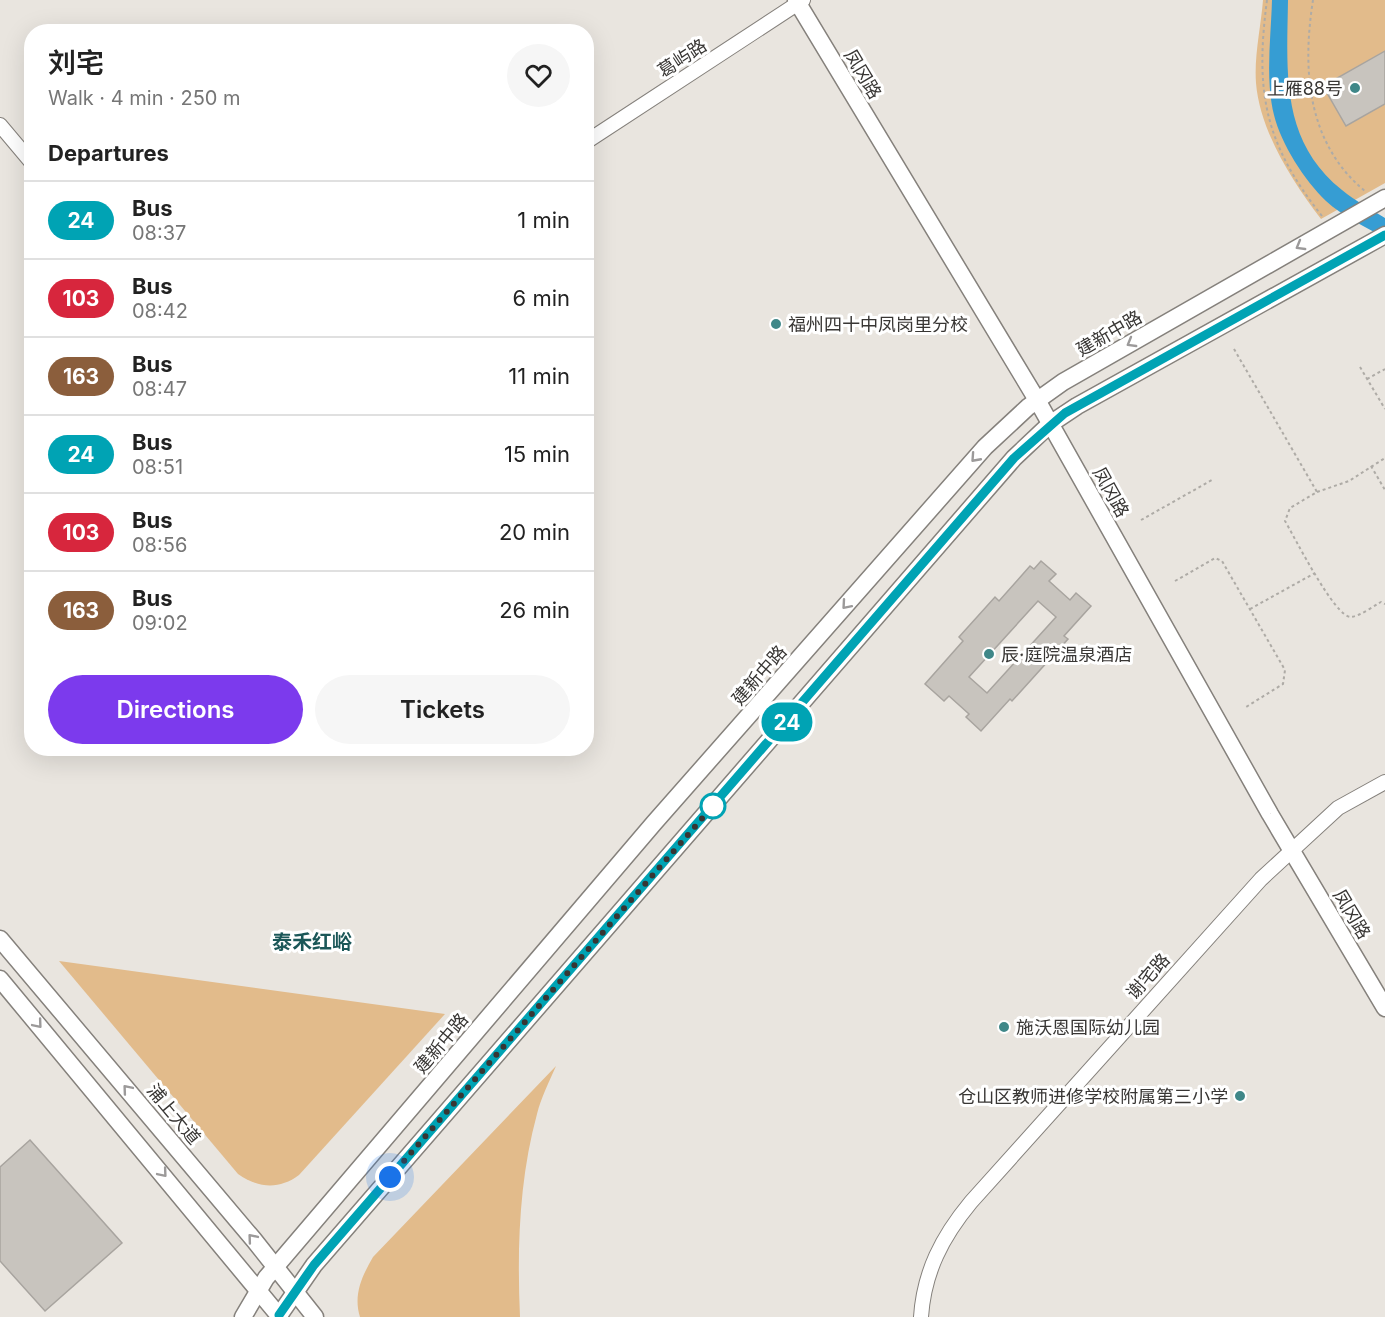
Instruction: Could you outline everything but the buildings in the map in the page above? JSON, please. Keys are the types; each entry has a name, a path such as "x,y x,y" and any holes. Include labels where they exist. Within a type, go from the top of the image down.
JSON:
{"main road":[{"name":"凤冈路","path":"799,1 1037,400 1291,849 1385,1008"},
{"name":"建新中路","path":"243,1317 258,1289 276,1266 647,832 985,447 1037,400 1063,382 1351,217 1378,198"},
{"path":"0,979 279,1316 314,1265 1014,458 1050,424 1087,400 1383,235"},
{"name":"浦上大道","path":"0,939 276,1266 315,1317"}],"street":[{"name":"葛屿路","path":"594,137 799,1"},
{"path":"0,125 24,154"},
{"name":"谢宅路","path":"921,1317 930,1269 957,1219 1151,1000 1291,849 1338,808 1385,782"}],"path":[{"path":"1267,0 1263,31 1262,90 1268,120 1303,192 1326,221"},
{"path":"1313,0 1307,37 1312,106 1320,133 1341,167 1378,198"},
{"path":"1234,349 1317,492"},
{"path":"1360,367 1385,409"},
{"path":"1367,379 1385,369"},
{"path":"1385,458 1332,488 1317,492 1290,508 1285,521 1330,598 1344,615 1351,617 1381,602 1385,604"},
{"path":"1371,466 1385,490"},
{"path":"1141,520 1212,480"},
{"path":"1175,581 1215,558 1222,561 1285,670 1286,677 1283,684 1246,707"},
{"path":"1250,609 1315,573"}],"shaded area":[{"path":"1263,0 1385,0 1385,183 1321,219 1279,155 1259,101 1256,62"},
{"path":"59,961 445,1014 299,1175 276,1185 261,1184 238,1174"},
{"path":"556,1066 539,1108 526,1164 519,1240 520,1317 360,1317 358,1293 365,1271 373,1257"}],"water":[{"path":"1272,0 1288,0 1287,53 1291,103 1297,127 1307,149 1322,170 1342,190 1385,218 1385,238 1326,201 1302,173 1282,138 1271,101 1269,58"}],"bus line":[{"name":"24","path":"279,1315 314,1265 1014,458 1065,413 1385,235"}],"place":[{"name":"上雁88号","path":"1355,88"},
{"name":"福州四十中凤岗里分校","path":"776,324"},
{"name":"辰·庭院温泉酒店","path":"989,654"},
{"name":"施沃恩国际幼儿园","path":"1004,1027"},
{"name":"仓山区教师进修学校附属第三小学","path":"1240,1096"}],"district":[{"name":"泰禾红峪","path":"312,942"}],"route":[{"path":"390,1177 713,806"}]}
